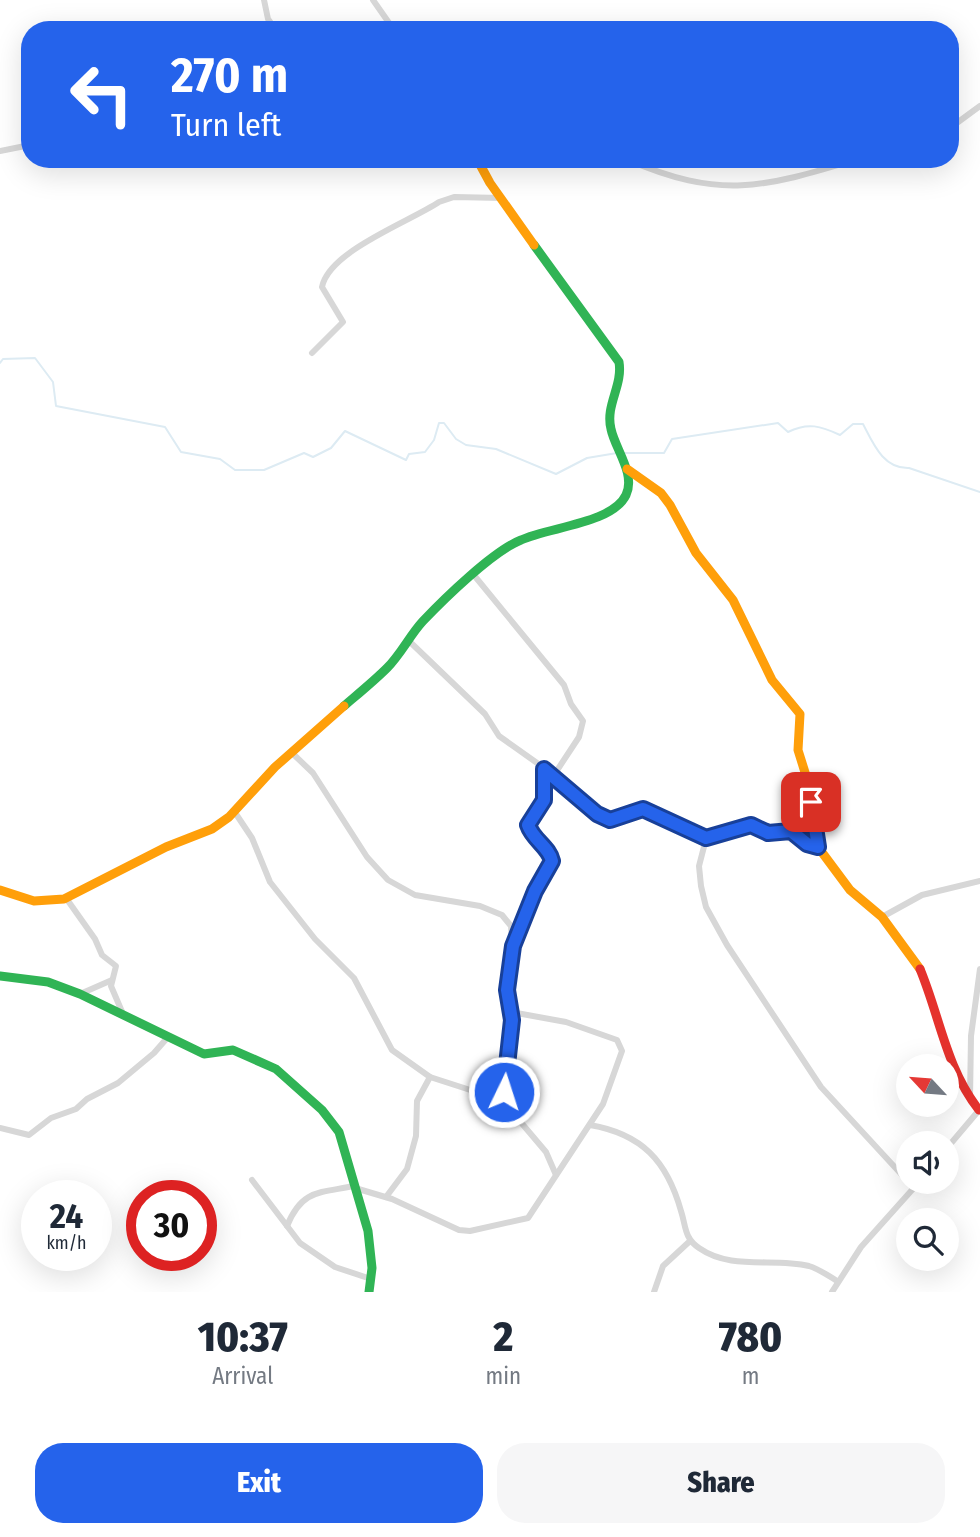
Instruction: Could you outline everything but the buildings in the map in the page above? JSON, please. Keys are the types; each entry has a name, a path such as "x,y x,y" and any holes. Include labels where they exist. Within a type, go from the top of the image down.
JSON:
{"street":[{"path":"264,0 269,21"},
{"path":"373,0 388,21"},
{"path":"959,121 980,106"},
{"path":"0,151 21,147"},
{"path":"0,890 34,901 66,898 166,847 212,829 234,811 291,752 388,667 422,622 473,574 519,540 612,511 627,495 627,469 608,423 609,408 622,372 619,362 483,168"},
{"path":"646,168 710,187 744,187 825,168"},
{"path":"312,353 344,322 322,287 323,279 337,263 439,202 454,197 502,198"},
{"path":"627,469 661,493 670,505 696,553 733,600 772,680 800,714 798,750 808,782 818,847 850,890 882,917 920,970 945,1048 970,1100 979,1110 959,1134"},
{"path":"473,574 564,685 571,704 583,721 579,737 554,775"},
{"path":"408,640 485,714 499,736 554,775 597,814 610,820 643,809 706,838 751,825 768,833 791,831 807,844 818,847"},
{"path":"291,752 313,773 367,857 388,880 415,895 480,906 502,915 511,926 513,946 507,990 511,1012 503,1103"},
{"path":"513,946 535,891 552,861 549,852 535,840 528,825 544,800 544,769"},
{"path":"234,811 252,838 270,882 315,939 354,978 392,1050 430,1077 503,1103 541,1145 556,1175"},
{"path":"706,838 699,866 701,886 706,906 727,945 821,1087 896,1168"},
{"path":"882,917 922,895 980,881"},
{"path":"66,898 95,939 102,955 116,967 112,980 112,995 124,1016"},
{"path":"970,1100 971,1037 980,969"},
{"path":"0,976 48,982 80,994 204,1054 233,1050 276,1069 322,1110 339,1132 368,1231 371,1279 369,1292"},
{"path":"80,994 112,980"},
{"path":"287,1226 296,1206 313,1193 354,1187 386,1197 459,1230 470,1231 528,1218 603,1104 622,1051 612,1037 566,1022 511,1012"},
{"path":"0,1128 29,1135 51,1118 76,1109 87,1099 118,1083 154,1053 168,1037"},
{"path":"386,1197 407,1169 416,1136 417,1101 430,1077"},
{"path":"590,1125 619,1132 639,1142 657,1158 668,1177 690,1241 713,1255 740,1262 812,1267 837,1281"},
{"path":"252,1180 300,1243 335,1267 371,1279"},
{"path":"832,1292 861,1247 909,1194"},
{"path":"654,1292 663,1266 690,1241"}],"waterway":[{"path":"0,363 3,359 35,358 53,382 56,406 165,427 181,452 220,459 235,470 264,470 304,453 313,457 331,448 345,431 406,460 409,454 425,452 434,440 439,423 444,423 456,439 466,445 496,449 556,474 587,458 617,453"},
{"path":"623,453 664,453 672,439 778,423 788,432 814,426 840,435 853,424 863,424 880,454 892,464 980,492"}],"traffic: fast":[{"path":"344,706 387,668 418,626 432,612 469,576 497,554 521,540 594,519 619,505 626,495 627,470 613,437 610,420 619,379 619,362 534,245"},
{"path":"0,976 48,982 80,994 204,1054 233,1050 276,1069 322,1110 339,1132 368,1231 372,1268 369,1292"}],"traffic: slow":[{"path":"482,168 534,245"},
{"path":"627,469 661,493 670,505 696,553 733,600 772,680 800,714 798,750 808,782 818,847 850,890 882,917 920,969"},
{"path":"0,890 34,901 64,899 166,847 212,829 229,817 275,767 344,706"}],"traffic: jam":[{"path":"920,969 951,1060 979,1110"}],"route":[{"path":"504,1092 512,1020 507,990 513,946 535,891 552,861 549,852 535,840 528,825 544,800 544,769 597,814 610,820 643,809 683,827 689,833 706,838 719,836 745,824 768,833 791,831 807,844 818,847 811,802"}]}
